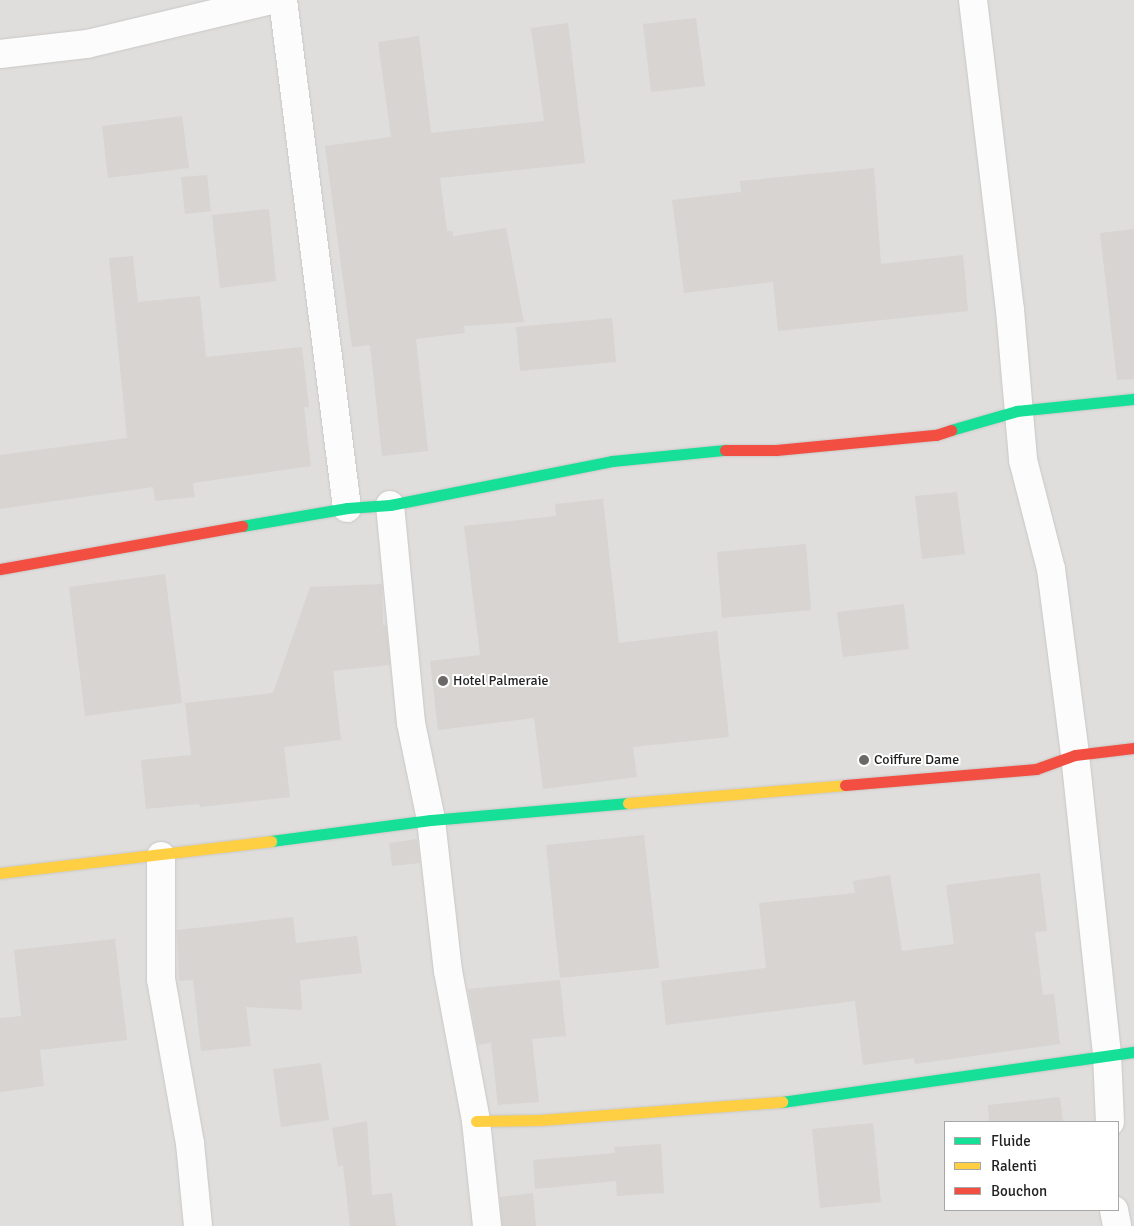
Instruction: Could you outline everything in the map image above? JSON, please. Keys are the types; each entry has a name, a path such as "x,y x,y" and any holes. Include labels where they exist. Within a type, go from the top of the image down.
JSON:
{"street":[{"path":"0,54 87,44 272,0"},
{"path":"282,0 347,508"},
{"path":"973,0 1010,310 1017,411 1023,460 1051,569 1075,755 1107,1054 1110,1121"},
{"path":"0,568 347,508 390,505 657,455 702,450 776,450 936,435 1017,411 1134,399"},
{"path":"390,505 411,723 431,820 448,971 476,1121 487,1226"},
{"path":"0,873 161,856 431,820 1036,769 1075,755 1134,748"},
{"path":"161,856 161,979 190,1143 198,1226"},
{"path":"476,1121 540,1120 790,1101 1107,1054 1134,1052"},
{"path":"1114,1211 1117,1226"}],"shaded area":[{"path":"0,0 1134,0 1134,1226 0,1226"}],"building":[{"path":"696,18 705,86 651,92 643,24"},
{"path":"568,23 585,163 440,178 447,231 453,231 453,236 506,228 524,322 464,326 465,333 416,339 428,451 382,456 370,345 352,347 325,146 391,137 378,42 419,36 431,133 544,121 531,28"},
{"path":"182,116 189,168 108,178 102,126"},
{"path":"874,168 881,264 963,255 968,311 778,331 773,282 684,293 672,200 741,192 740,181"},
{"path":"207,175 211,211 185,214 181,177"},
{"path":"269,209 276,281 220,288 212,215"},
{"path":"1134,229 1134,379 1117,380 1100,233"},
{"path":"133,256 138,302 200,296 206,357 302,347 309,407 304,407 311,466 193,483 195,497 155,501 153,487 0,509 0,455 127,438 109,258"},
{"path":"612,318 616,362 520,371 516,327"},
{"path":"957,492 965,554 922,559 915,496"},
{"path":"603,499 619,643 717,631 729,737 633,747 637,777 543,789 534,718 438,730 430,661 480,655 464,526 556,516 555,504"},
{"path":"806,544 811,610 722,618 717,552"},
{"path":"165,574 182,703 85,716 69,587"},
{"path":"382,584 383,625 386,625 390,665 333,671 341,740 284,747 290,797 200,807 199,804 146,809 141,760 191,755 185,703 273,693 310,587"},
{"path":"904,604 909,649 843,657 837,612"},
{"path":"644,835 659,968 560,978 546,845"},
{"path":"417,839 420,863 392,866 389,843"},
{"path":"1040,873 1047,931 1035,932 1043,995 1054,994 1060,1044 915,1064 914,1058 863,1065 855,1001 666,1025 661,981 766,968 759,903 855,893 853,881 890,875 902,951 954,944 946,885"},
{"path":"293,917 296,943 357,936 362,973 300,980 302,1010 246,1007 251,1046 201,1051 193,980 179,981 177,930"},
{"path":"115,939 127,1040 40,1050 44,1086 0,1092 0,1018 21,1016 14,950"},
{"path":"560,980 566,1036 532,1039 539,1102 498,1105 491,1043 478,1045 468,989"},
{"path":"321,1063 329,1120 281,1127 273,1069"},
{"path":"1060,1097 1063,1121 989,1121 988,1105"},
{"path":"367,1121 372,1195 392,1193 396,1226 350,1226 343,1165 338,1167 332,1128"},
{"path":"873,1123 881,1202 820,1208 812,1129"},
{"path":"661,1144 664,1193 617,1196 616,1181 535,1189 533,1160 615,1153 614,1147"},
{"path":"533,1193 536,1226 502,1226 500,1197"}],"traffic: fast":[{"path":"951,430 1017,411 1134,399"},
{"path":"242,526 347,508 390,505 612,461 725,450"},
{"path":"271,841 431,820 628,803"},
{"path":"782,1102 1134,1052"}],"traffic: slow":[{"path":"628,803 845,785"},
{"path":"0,873 271,841"},
{"path":"476,1121 540,1120 782,1102"}],"traffic: jam":[{"path":"725,450 776,450 936,435 951,430"},
{"path":"0,569 242,526"},
{"path":"845,785 1036,769 1075,755 1134,748"}],"place":[{"name":"Hotel Palmeraie","path":"443,681"},
{"name":"Coiffure Dame","path":"864,760"}]}
